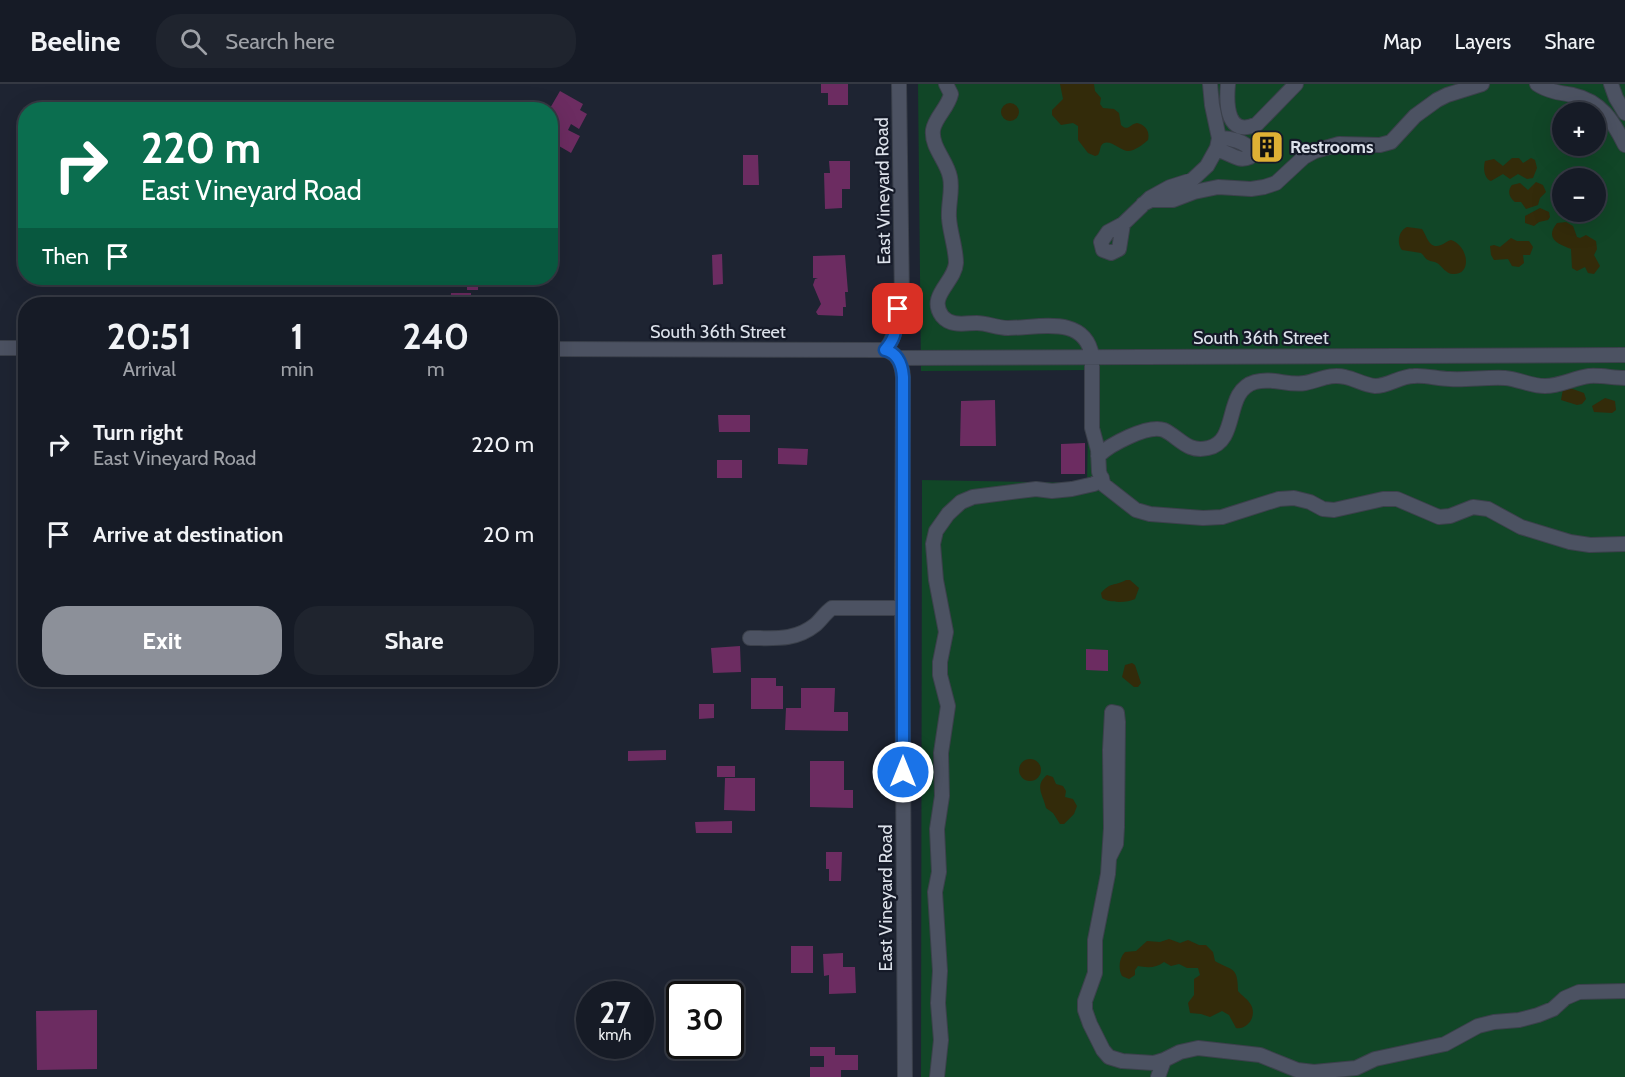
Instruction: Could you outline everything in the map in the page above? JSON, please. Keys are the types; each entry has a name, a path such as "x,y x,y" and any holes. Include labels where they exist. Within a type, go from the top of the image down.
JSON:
{"street":[{"name":"East Vineyard Road","path":"885,350 897,329 897,314 902,300 899,84"},
{"path":"946,84 951,94 949,102 933,128 933,138 950,175 949,216 956,264 952,277 939,293 938,302 941,315 949,322 959,324 984,324 1005,328 1049,325 1070,329 1081,334 1090,346 1092,357 1092,428 1101,478 1104,485 1136,510 1150,514 1194,518 1222,517 1279,499 1294,498 1334,510 1383,499 1397,499 1439,517 1450,516 1473,507 1488,509 1521,527 1570,542 1590,545 1625,544"},
{"path":"1123,224 1159,192 1192,180 1207,166 1217,144 1210,84"},
{"path":"1228,84 1228,112 1240,128 1257,124 1296,84"},
{"path":"1143,204 1151,200 1173,200 1205,189 1218,187 1251,189 1276,183 1304,157 1322,149 1339,144 1380,145 1391,142 1415,117 1437,100 1447,94 1482,84"},
{"path":"1536,84 1549,90 1578,96 1604,110 1625,145"},
{"path":"1611,84 1625,113"},
{"path":"0,348 18,348"},
{"name":"South 36th Street","path":"558,349 885,350"},
{"path":"885,350 897,358"},
{"name":"South 36th Street","path":"897,358 1625,356"},
{"name":"East Vineyard Road","path":"897,358 903,377 905,1077"},
{"path":"1098,456 1126,437 1156,429 1164,430 1181,443 1194,448 1205,449 1216,446 1224,439 1236,400 1242,391 1253,382 1267,380 1305,383 1330,376 1343,376 1378,386 1410,376 1426,376 1443,379 1505,378 1541,386 1553,386 1589,376 1625,378"},
{"path":"938,1077 941,1040 938,1003 940,971 935,892 939,872 937,829 942,796 941,753 948,706 940,675 946,632 936,580 933,544 936,531 948,514 961,502 973,496 1036,489 1052,491 1072,489 1094,484 1101,478"},
{"path":"750,638 785,639 796,636 818,623 832,609 902,608"},
{"path":"1109,858 1116,844 1117,827 1118,722 1117,713 1112,712 1109,858 1105,896 1095,940 1095,973 1085,1001 1085,1010 1090,1024 1109,1057 1154,1063 1198,1047 1260,1055 1297,1070 1314,1072 1356,1068 1375,1059 1445,1044 1478,1026 1538,1015 1553,1009 1565,998 1579,992 1625,992"},
{"path":"1158,1077 1164,1060"}],"green space":[{"path":"918,84 1625,84 1625,1077 921,1077 922,480 1087,483 1089,370 921,371"}],"sand":[{"path":"1060,84 1094,84 1103,108 1114,109 1119,113 1123,127 1127,128 1137,123 1143,125 1148,132 1148,140 1129,151 1104,143 1098,155 1088,153 1078,140 1078,126 1073,123 1061,125 1052,115 1052,110 1063,99"},
{"path":"1010,103 1016,106 1019,112 1016,118 1010,121 1004,118 1001,112 1004,106"},
{"path":"1512,158 1519,158 1523,163 1531,158 1535,160 1537,168 1533,178 1527,179 1518,174 1510,179 1503,174 1491,181 1487,178 1484,170 1485,161 1494,159 1503,166"},
{"path":"1536,182 1543,185 1546,192 1540,198 1538,205 1526,209 1521,202 1515,202 1511,198 1509,192 1512,185 1520,183 1528,190"},
{"path":"1540,208 1549,212 1548,220 1534,226 1525,223 1525,216"},
{"path":"1566,222 1573,226 1577,237 1586,235 1596,241 1597,249 1594,255 1600,266 1594,274 1588,273 1585,267 1577,271 1572,268 1571,249 1558,243 1553,237 1553,229 1557,223"},
{"path":"1407,227 1422,229 1434,246 1451,240 1457,243 1466,259 1464,270 1451,274 1421,253 1402,250 1399,237"},
{"path":"1511,238 1517,241 1529,241 1533,247 1530,255 1523,255 1524,263 1519,267 1512,266 1508,259 1494,260 1491,255 1490,246 1500,247"},
{"path":"1570,388 1584,393 1586,399 1582,404 1577,405 1561,400 1563,389"},
{"path":"1605,398 1615,401 1616,410 1612,413 1594,412 1592,406"},
{"path":"1130,580 1139,588 1135,599 1118,602 1102,598 1101,593 1108,587"},
{"path":"1132,663 1135,665 1141,683 1138,687 1134,687 1122,677 1125,665"},
{"path":"1026,759 1034,759 1041,766 1041,774 1034,781 1026,781 1019,774 1019,766"},
{"path":"1047,775 1053,777 1056,784 1063,786 1066,791 1065,797 1073,799 1077,806 1074,814 1064,824 1060,824 1053,813 1046,808 1040,787"},
{"path":"1169,939 1180,943 1188,940 1199,945 1206,945 1213,952 1215,961 1235,973 1238,991 1253,1009 1248,1025 1236,1028 1229,1015 1222,1011 1210,1017 1190,1013 1188,1003 1194,995 1194,979 1200,975 1198,968 1187,968 1179,964 1171,966 1164,962 1152,967 1138,966 1135,975 1129,979 1122,976 1120,964 1125,952 1136,951 1147,941 1160,942"}],"building":[{"path":"821,84 848,84 848,105 828,105 828,93 821,93"},
{"path":"560,91 583,104 580,110 587,114 579,129 571,124 568,130 580,136 571,153 559,146 558,148 558,102 554,102"},
{"name":"Restrooms","path":"1260,139 1276,141 1275,154 1258,152"},
{"path":"743,155 758,155 759,185 743,185"},
{"path":"829,161 850,161 850,189 842,189 842,208 825,209 824,173 830,173"},
{"path":"722,254 723,284 713,285 712,255"},
{"path":"845,255 848,292 845,292 846,307 843,307 843,316 818,315 816,312 821,304 813,285 815,279 818,278 813,278 813,256"},
{"path":"467,285 478,285 478,290 467,290"},
{"path":"451,293 471,293 471,297 451,297"},
{"path":"995,400 996,446 960,446 961,401"},
{"path":"718,415 750,415 750,432 719,432"},
{"path":"1085,443 1085,474 1061,474 1061,444"},
{"path":"778,448 808,449 807,465 778,464"},
{"path":"717,460 742,460 742,478 717,478"},
{"path":"740,646 741,672 713,673 711,648"},
{"path":"1086,649 1108,650 1108,671 1086,670"},
{"path":"751,678 776,678 776,686 783,686 783,709 751,709"},
{"path":"801,688 835,688 834,712 848,712 848,731 785,730 786,708 801,708"},
{"path":"699,704 714,704 714,718 699,719"},
{"path":"666,750 666,760 628,761 628,751"},
{"path":"810,761 844,761 844,790 853,790 853,808 810,807"},
{"path":"717,766 735,766 735,777 717,777"},
{"path":"725,778 755,778 755,811 724,810"},
{"path":"732,821 732,833 696,833 695,822"},
{"path":"826,852 842,852 841,881 829,881"},
{"path":"791,946 813,946 813,973 791,973"},
{"path":"843,953 843,967 855,967 856,993 829,994 829,975 824,976 823,954"},
{"path":"97,1010 97,1069 37,1070 36,1011"},
{"path":"810,1047 835,1047 835,1055 858,1055 858,1070 841,1070 841,1077 810,1077 810,1067 824,1067 824,1056 810,1056"}],"place":[{"name":"Restrooms","path":"1267,147"}],"route":[{"path":"898,309 897,329 890,345 885,350 897,358 903,377 903,772"}]}
